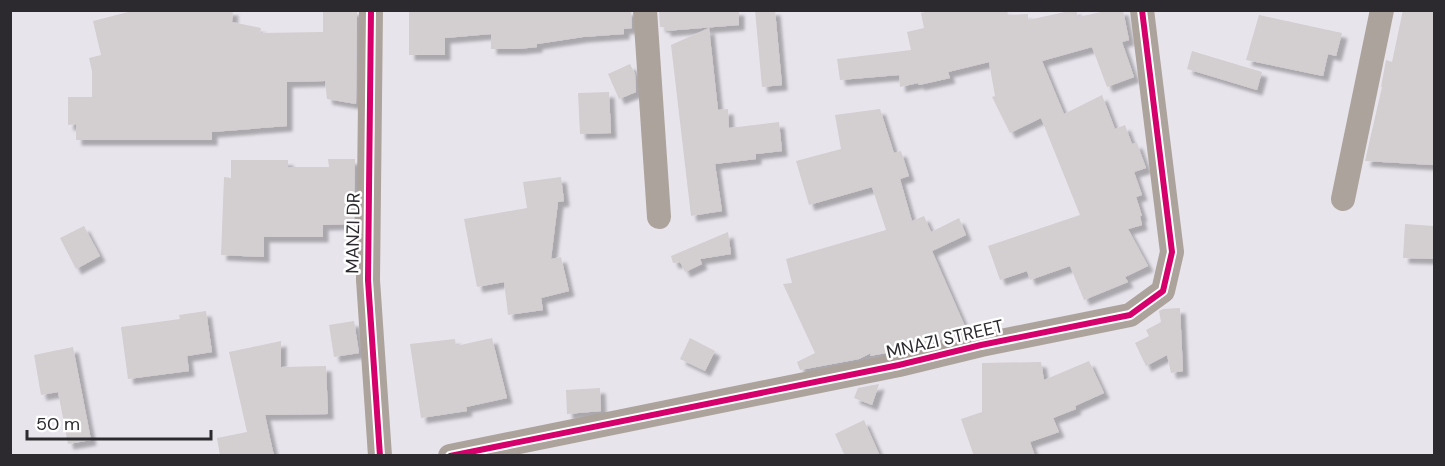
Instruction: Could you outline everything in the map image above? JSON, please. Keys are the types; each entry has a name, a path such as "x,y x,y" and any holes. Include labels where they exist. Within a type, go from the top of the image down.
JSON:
{"street":[{"name":"MANZI DR","path":"371,10 368,280 380,456"},
{"path":"645,10 659,217"},
{"name":"MNAZI STREET","path":"450,456 899,365 981,345 1130,315 1163,291 1172,252 1142,10"},
{"path":"1343,199 1382,10"}],"building":[{"path":"136,10 233,10 232,22 261,28 260,33 323,32 323,10 357,10 356,104 327,99 325,81 287,82 287,126 212,132 212,140 76,140 76,124 68,125 68,97 92,97 92,71 89,58 101,55 93,21"},
{"path":"409,10 631,10 632,28 624,29 624,34 583,37 518,49 491,49 491,34 445,38 445,55 409,55"},
{"path":"659,10 739,10 739,25 665,31 665,27 660,27"},
{"path":"755,10 775,10 782,85 762,87"},
{"path":"933,10 1007,10 1008,15 1028,14 1028,20 1074,10 1078,17 1110,10 1123,10 1129,40 1122,42 1134,77 1107,87 1092,47 1042,61 1064,114 1102,95 1115,129 1125,125 1132,144 1137,143 1146,168 1134,172 1142,195 1136,197 1142,216 1140,216 1142,225 1128,229 1148,266 1125,277 1128,282 1084,300 1070,266 1030,280 1027,271 1000,280 988,246 1080,215 1041,118 1010,133 992,97 995,96 989,62 948,72 950,78 919,85 918,83 900,87 899,75 840,80 837,59 911,50 907,32 924,28 921,13"},
{"path":"1403,10 1434,10 1433,165 1365,161 1386,60 1392,62"},
{"path":"1259,15 1342,33 1336,56 1328,54 1323,76 1246,60"},
{"path":"709,28 718,110 728,109 729,128 779,122 782,151 756,154 756,159 715,164 722,211 691,216 671,45"},
{"path":"1192,51 1262,72 1257,90 1187,69"},
{"path":"630,64 635,74 636,92 619,99 608,74"},
{"path":"609,92 611,133 580,134 578,93"},
{"path":"880,109 894,153 901,151 909,176 900,179 912,221 924,216 931,232 959,218 966,235 932,251 967,331 920,345 917,339 891,352 870,356 871,353 859,359 800,370 797,362 815,353 783,284 792,283 786,259 886,230 872,187 809,205 796,161 841,149 835,115"},
{"path":"328,159 355,159 354,224 323,225 323,237 264,237 264,257 221,255 224,177 231,178 231,160 288,160 288,167 329,167"},
{"path":"561,177 564,201 558,202 551,259 561,257 569,291 541,298 543,310 508,315 504,282 477,287 464,219 527,208 523,182"},
{"path":"1405,224 1434,226 1433,259 1403,258"},
{"path":"84,226 100,256 76,269 60,238"},
{"path":"728,232 731,254 700,259 702,264 685,272 680,262 673,263 671,256"},
{"path":"1180,308 1183,371 1171,373 1167,355 1146,366 1135,343 1149,336 1146,330 1161,322 1159,311"},
{"path":"206,311 212,352 187,356 189,371 128,379 121,327 180,319 179,315"},
{"path":"354,321 359,353 334,357 329,325"},
{"path":"492,338 507,398 466,407 467,411 421,418 410,344 455,339 456,346"},
{"path":"690,338 715,351 705,371 680,359"},
{"path":"281,341 281,367 326,366 328,414 265,415 274,456 220,456 217,438 247,432 229,352"},
{"path":"73,347 91,440 68,444 58,392 41,395 34,355"},
{"path":"1089,361 1104,393 1075,406 1076,409 1053,418 1059,432 1030,442 1035,456 974,456 961,419 982,412 982,363 1041,362 1044,380"},
{"path":"879,384 872,405 854,398 858,388"},
{"path":"600,388 601,411 567,414 566,390"},
{"path":"864,420 880,456 845,456 835,434"}],"cycle path":[{"path":"371,10 368,280 380,456"},
{"path":"450,456 899,365 981,345 1130,315 1163,291 1172,252 1142,10"}]}
